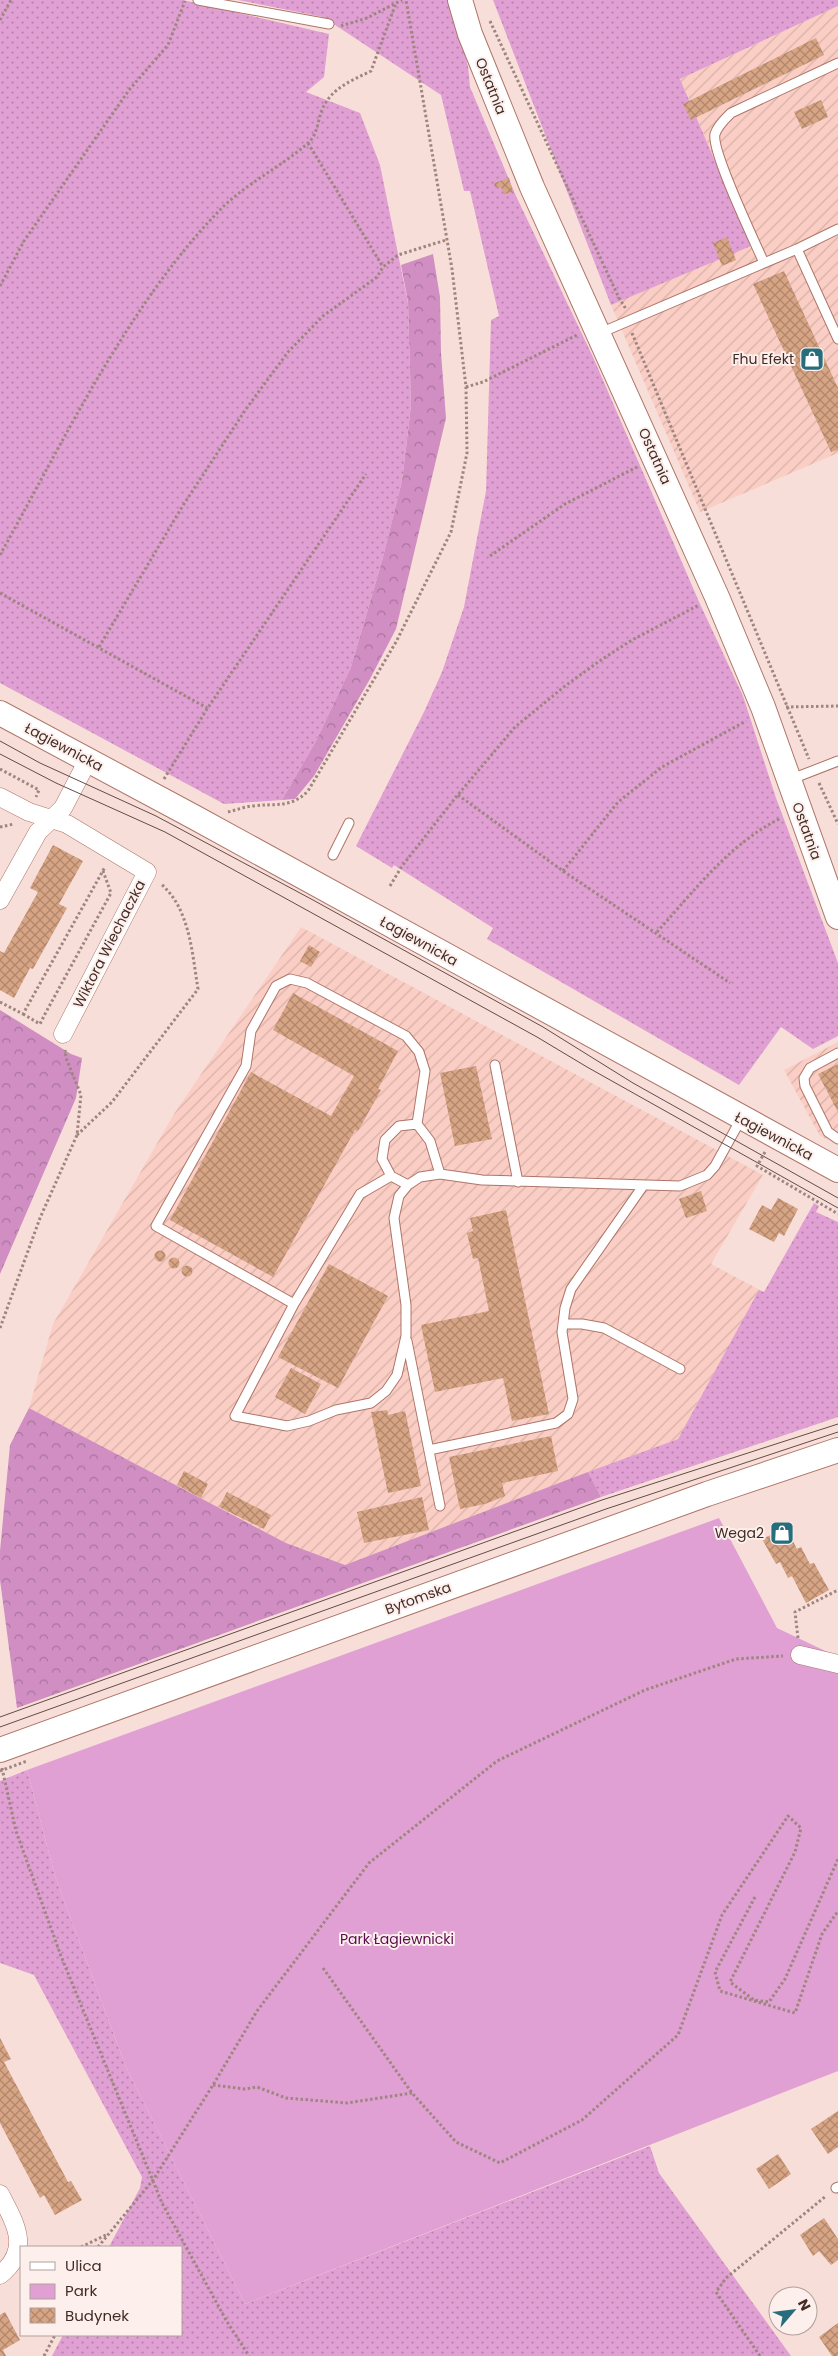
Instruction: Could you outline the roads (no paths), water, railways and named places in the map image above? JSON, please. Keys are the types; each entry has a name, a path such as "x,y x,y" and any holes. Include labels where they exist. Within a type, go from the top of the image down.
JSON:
{"street":[{"name":"Ostatnia","path":"460,0 470,34 590,334 718,597 758,712 789,780 838,917"},
{"name":"Łagiewnicka","path":"0,713 741,1119 838,1170"},
{"path":"0,900 38,832 63,808 88,760"},
{"name":"Wiktora Wiechaczka","path":"0,797 29,812 67,824 147,872 63,1034"},
{"name":"Bytomska","path":"16,1751 707,1494 838,1450"},
{"path":"800,1655 838,1664"},
{"path":"0,2194 17,2227 19,2242 12,2263 0,2275"}],"lane":[{"path":"198,0 329,24"},
{"path":"764,263 719,157 715,136 721,122 732,113 838,64"},
{"path":"590,334 631,320 797,249 838,229"},
{"path":"797,249 838,339"},
{"path":"789,780 838,761"},
{"path":"332,855 349,823"},
{"path":"294,1304 156,1226 246,1066 251,1031 276,986 290,979 306,983 406,1036 419,1052 425,1071 418,1124 430,1142 440,1174"},
{"path":"838,1053 810,1068 804,1078 805,1086 828,1132 838,1138"},
{"path":"495,1065 518,1182"},
{"path":"440,1506 406,1336 406,1305 394,1218 399,1196 408,1185 420,1177 440,1174 457,1178 518,1182 680,1186 707,1175 715,1166 741,1119"},
{"path":"408,1185 391,1176 382,1159 385,1140 399,1126 418,1124"},
{"path":"391,1176 360,1194 294,1304 235,1416 287,1426 309,1421 336,1410 371,1403 386,1391 397,1375 406,1336"},
{"path":"429,1450 556,1423 568,1414 572,1399 564,1349 563,1324 565,1308 571,1290 644,1186"},
{"path":"563,1324 582,1324 604,1328 680,1369"}],"tram line":[{"path":"0,741 40,763 156,816 313,900 543,1027 633,1083 838,1198"},
{"path":"0,754 56,783 165,832 537,1037 838,1208"},
{"path":"0,1717 602,1500 838,1424"},
{"path":"0,1727 606,1509 838,1432"}],"place":[{"name":"Fhu Efekt","path":"812,359"},
{"name":"Wega2","path":"782,1533"}],"park label":[{"name":"Park Łagiewnicki","path":"397,1939"}]}
